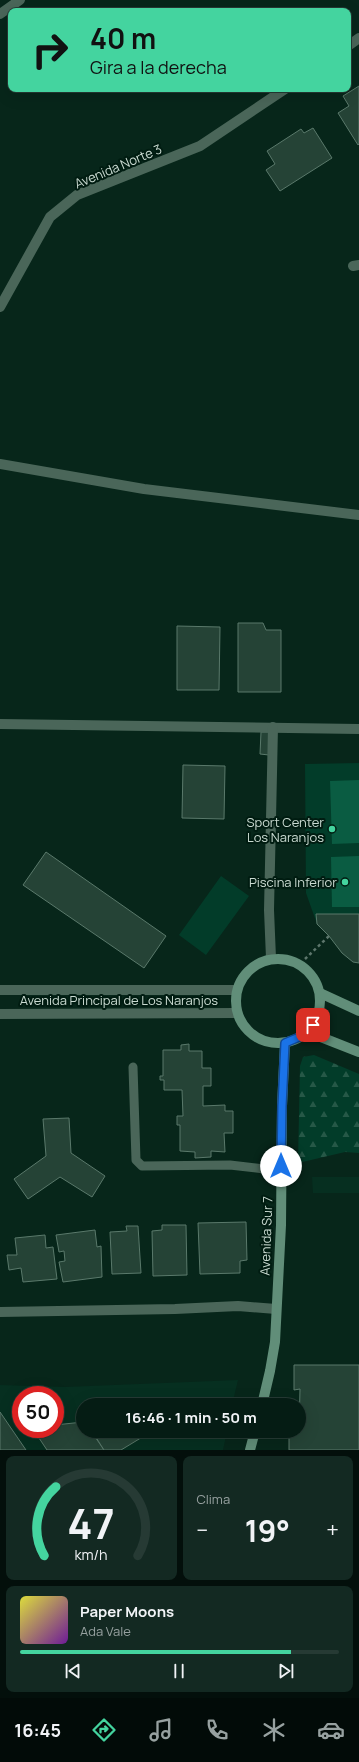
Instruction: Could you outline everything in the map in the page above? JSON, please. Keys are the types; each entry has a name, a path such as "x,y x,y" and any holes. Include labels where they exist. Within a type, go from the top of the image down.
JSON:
{"main road":[{"name":"Avenida Principal de Los Naranjos","path":"271,958 251,969 240,982 237,990 236,1001 238,1013 250,1033 267,1041 285,1043"},
{"path":"271,958 296,962 307,970 315,981 320,993 320,1006 317,1017 308,1032 295,1040 285,1043"},
{"path":"320,993 359,1011"},
{"path":"308,1032 359,1052"},
{"name":"Avenida Sur 7","path":"263,1398 272,1357 276,1310 281,1225 282,1106 285,1043"},
{"path":"250,1450 253,1438"}],"street":[{"path":"9,8 20,0"},
{"name":"Avenida Norte 3","path":"0,307 50,217 77,195 200,146 281,92"},
{"path":"0,464 144,489 359,515"},
{"path":"0,724 359,729"},
{"path":"271,958 269,910 273,727"},
{"name":"Avenida Principal de Los Naranjos","path":"0,990 237,990"},
{"name":"Avenida Principal de Los Naranjos","path":"0,1014 238,1013"},
{"path":"0,1312 175,1309 238,1306 276,1310"}],"lane":[{"path":"133,1067 136,1160 142,1166 230,1165 264,1170"}],"path":[{"path":"305,959 329,936"}],"shaded area":[{"path":"359,780 359,843 332,844 330,781"},
{"name":"Piscina Inferior","path":"359,856 359,907 332,907 331,857"},
{"path":"312,1177 359,1177 359,1193 313,1193"},
{"path":"238,1380 234,1398 76,1398 76,1438 226,1438 223,1450 0,1450 0,1385 32,1386 12,1386 12,1438 64,1438 64,1387"}],"green space":[{"name":"Sport Center Los Naranjos","path":"359,763 359,963 353,962 342,953 329,936 317,924 306,893 305,764"},
{"path":"221,876 249,896 206,955 179,935"},
{"path":"314,1055 359,1074 359,1153 345,1152 298,1163 300,1066 303,1057"}],"building":[{"path":"359,86 358,145 338,113 349,106 343,96"},
{"path":"313,128 332,158 280,191 266,170 275,164 267,151 301,129 304,133"},
{"path":"238,623 263,623 266,630 281,630 281,692 238,692"},
{"path":"177,626 220,627 219,690 177,690"},
{"path":"261,732 271,732 269,755 260,754"},
{"path":"183,765 225,766 224,819 182,818"},
{"path":"46,852 166,936 144,968 23,885"},
{"path":"316,914 359,914 359,963 353,962 342,953 329,936 317,924"},
{"path":"189,1044 189,1051 202,1051 202,1068 211,1068 211,1086 203,1086 203,1106 225,1105 225,1111 233,1111 233,1133 224,1133 225,1152 211,1151 211,1157 195,1158 195,1152 180,1151 180,1125 177,1125 177,1116 183,1116 182,1090 164,1090 164,1080 160,1080 160,1076 163,1076 163,1050 181,1050 181,1045"},
{"path":"69,1118 71,1153 105,1176 92,1197 60,1177 28,1199 14,1179 46,1156 43,1119"},
{"path":"246,1222 247,1260 240,1261 240,1273 200,1274 198,1223"},
{"path":"162,1225 186,1225 187,1275 153,1276 152,1231 162,1230"},
{"path":"126,1226 138,1226 141,1273 112,1274 110,1232 127,1231"},
{"path":"95,1230 97,1247 101,1246 102,1277 63,1282 59,1262 65,1261 64,1251 59,1252 56,1235"},
{"path":"45,1235 46,1248 53,1247 57,1279 23,1282 21,1268 9,1270 7,1255 17,1255 15,1238"},
{"path":"294,1365 359,1365 359,1450 289,1450 289,1438 306,1438 306,1398 300,1398 300,1389 294,1390"},
{"path":"0,1412 12,1430 12,1438 18,1438 26,1450 0,1450"},
{"path":"76,1423 76,1438 96,1438 104,1450 47,1450 39,1438 64,1438 64,1424"},
{"path":"96,1438 141,1438 121,1450 104,1450"}],"place":[{"name":"Sport Center Los Naranjos","path":"332,829"},
{"name":"Piscina Inferior","path":"345,882"}],"route":[{"path":"281,1166 285,1043 304,1035 313,1025"}]}
